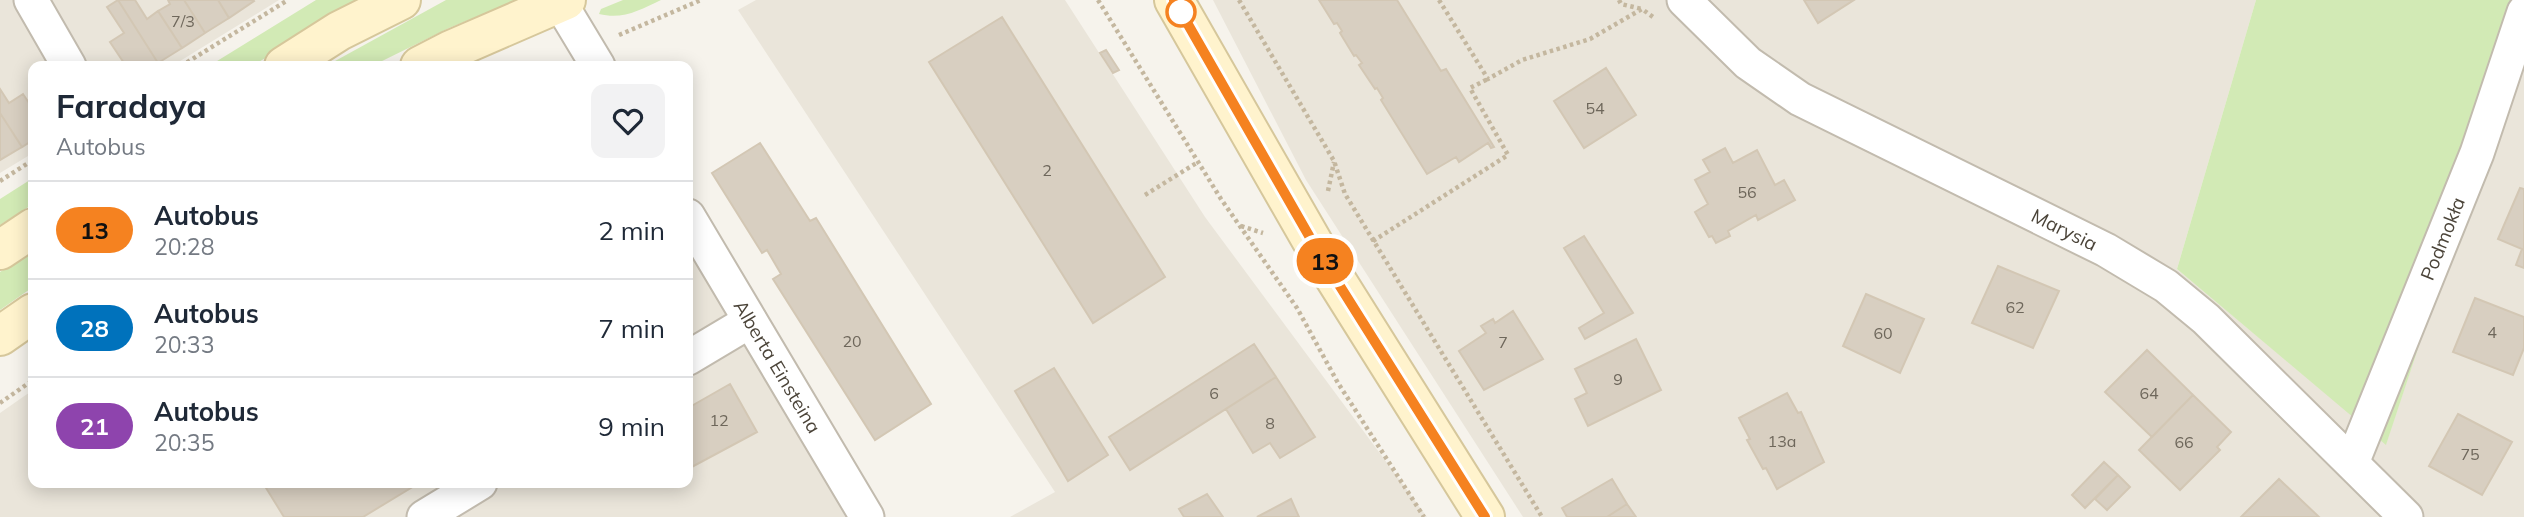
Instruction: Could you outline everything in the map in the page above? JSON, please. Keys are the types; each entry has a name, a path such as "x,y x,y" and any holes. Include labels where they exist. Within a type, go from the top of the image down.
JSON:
{"street":[{"path":"31,0 66,61"},
{"path":"293,61 339,31 401,0"},
{"path":"1174,0 1316,248 1485,517"},
{"path":"429,61 564,1 595,61"},
{"name":"Marysia","path":"1672,11 1800,99 2106,250 2166,286 2206,319 2406,517"},
{"name":"Podmokła","path":"2353,463 2477,153 2524,12"},
{"name":"Alberta Einsteina","path":"693,224 867,517"},
{"path":"0,250 28,231"},
{"path":"0,336 28,316"},
{"path":"693,355 750,321"},
{"path":"424,517 472,488"}],"path":[{"path":"189,61 288,0"},
{"path":"619,36 701,0"},
{"path":"1098,0 1221,199 1297,308 1338,383 1424,517"},
{"path":"1239,0 1334,161 1345,194 1542,517"},
{"path":"1439,0 1488,79"},
{"path":"1619,0 1621,4 1642,9 1672,11"},
{"path":"1373,241 1508,155 1470,88 1522,60 1590,39 1642,9"},
{"path":"1145,195 1198,162"},
{"path":"0,181 28,163"},
{"path":"0,403 28,383"}],"shaded area":[{"path":"0,0 279,0 180,61 28,61 28,156 0,173"},
{"path":"756,0 1065,0 1205,217 1427,517 1010,517 1055,492 738,10"},
{"path":"1213,0 2256,0 2177,269 2386,444 2524,29 2524,517 1523,517 1306,180"},
{"path":"693,259 851,517 0,517 0,413 28,393 28,488 693,488"}],"green space":[{"path":"316,0 363,0 260,61 217,61"},
{"path":"446,0 517,0 449,28 382,61 335,61"},
{"path":"623,0 661,0 624,15 599,14 601,9"},
{"path":"2256,0 2524,0 2524,29 2386,445 2177,269"},
{"path":"28,181 28,207 0,225 0,199"},
{"path":"28,254 28,290 0,310 0,272"}],"building":[{"path":"118,0 157,61 123,61 110,42 124,33 107,7"},
{"path":"118,0 135,0 147,19 158,11 182,48 157,61"},
{"path":"168,0 184,0 205,33 182,48 158,11 170,4"},
{"path":"184,0 218,0 229,18 205,33"},
{"path":"218,0 253,0 254,1 229,18"},
{"path":"1319,0 1397,0 1441,71 1446,69 1494,147 1491,148 1488,143 1459,162 1456,157 1427,174 1381,100 1383,98 1377,88 1375,89 1359,65 1362,63 1354,56 1337,23 1334,24"},
{"path":"1804,0 1854,0 1818,23"},
{"path":"1002,17 1165,277 1093,323 929,62"},
{"path":"1106,50 1119,70 1113,73 1100,53"},
{"path":"1606,68 1636,115 1584,148 1554,101"},
{"path":"0,89 9,103 23,94 28,102 28,143 22,147 0,113"},
{"path":"0,113 22,147 0,160"},
{"path":"760,143 810,221 816,218 931,404 875,440 773,279 781,274 767,250 762,253 712,173"},
{"path":"1725,148 1733,163 1757,150 1775,185 1784,180 1795,200 1758,220 1756,215 1728,231 1730,236 1716,243 1712,236 1709,237 1695,212 1708,204 1695,180 1710,172 1703,160"},
{"path":"2520,188 2524,189 2524,268 2516,265 2522,249 2498,239"},
{"path":"1584,236 1633,313 1585,339 1579,328 1604,313 1564,248"},
{"path":"1998,266 2059,291 2033,348 1972,323"},
{"path":"1866,294 1924,319 1900,373 1843,346"},
{"path":"2475,298 2524,317 2524,348 2513,375 2453,352"},
{"path":"1513,311 1543,359 1484,390 1459,351 1486,333 1481,326 1493,319 1495,323"},
{"path":"1636,339 1661,390 1588,426 1575,399 1587,393 1575,369"},
{"path":"1254,344 1276,377 1130,470 1109,437"},
{"path":"2147,350 2193,395 2152,437 2105,392"},
{"path":"1054,368 1108,455 1068,481 1015,391"},
{"path":"1276,377 1315,437 1280,458 1270,443 1253,453 1226,409"},
{"path":"730,384 757,432 693,466 693,405"},
{"path":"1787,393 1798,413 1801,412 1824,462 1777,489 1747,440 1750,439 1739,418"},
{"path":"2193,395 2231,432 2217,447 2220,450 2180,490 2139,450"},
{"path":"2458,414 2512,442 2482,495 2429,466"},
{"path":"2104,462 2118,475 2085,508 2072,495"},
{"path":"2118,475 2130,487 2107,510 2095,499"},
{"path":"1612,479 1627,504 1607,517 1567,517 1562,508"},
{"path":"2279,479 2319,517 2241,517"},
{"path":"266,488 411,488 363,517 284,517"},
{"path":"1207,494 1223,517 1184,517 1179,509"},
{"path":"1291,499 1299,517 1257,517"},
{"path":"1627,504 1636,517 1607,517"}],"bus line":[{"name":"13","path":"1174,0 1316,248 1485,517"}]}
